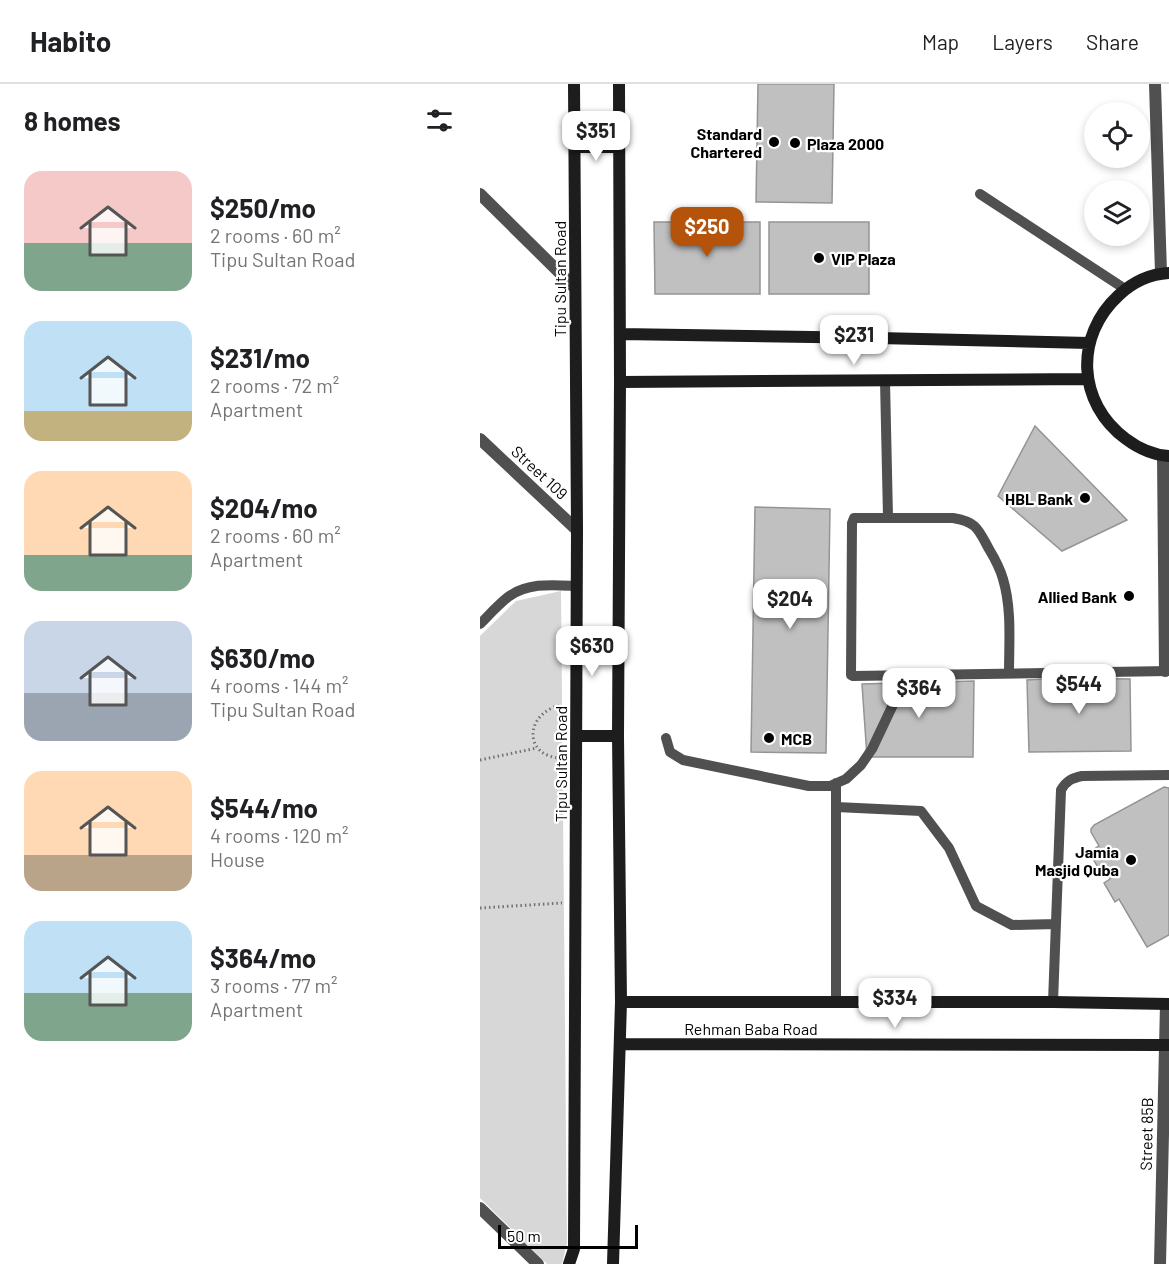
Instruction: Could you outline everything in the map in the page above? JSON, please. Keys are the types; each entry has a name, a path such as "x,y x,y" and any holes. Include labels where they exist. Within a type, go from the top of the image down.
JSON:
{"street":[{"name":"Tipu Sultan Road","path":"569,1264 574,1249 577,736 574,84"},
{"path":"616,1264 621,1002 618,736 619,84"},
{"path":"1155,84 1165,273 1142,279 1125,289 1109,304 1097,322 1089,343 1087,361 1088,380 1097,406 1114,430 1137,447 1166,456 1167,670"},
{"path":"575,147 618,147"},
{"path":"480,194 575,288"},
{"path":"620,334 1089,343"},
{"path":"620,382 1088,380"},
{"name":"Street 109","path":"480,439 577,530"},
{"path":"577,736 618,736"},
{"name":"Rehman Baba Road","path":"621,1002 1167,1004"},
{"name":"Street 85B","path":"1160,1264 1167,1004"},
{"name":"Rehman Baba Road","path":"620,1044 1167,1045"},
{"path":"480,1208 538,1264"}],"lane":[{"path":"980,194 1125,289"},
{"path":"885,381 888,517"},
{"path":"1009,673 1008,602 1004,580 977,528 966,520 953,518 854,518 852,523 850,672 853,676 1167,670"},
{"path":"480,624 508,597 522,590 546,585 577,586"},
{"path":"666,738 670,752 684,760 809,786 830,786 846,779 861,765 872,749 899,692 914,674"},
{"path":"1053,1002 1061,790 1065,783 1073,777 1169,775"},
{"path":"836,783 836,1002"},
{"path":"836,807 921,811 949,848 976,906 1012,925 1056,924"}],"path":[{"path":"562,705 552,708 538,721 533,740 537,748 546,755 562,759"},
{"path":"480,760 537,748"},
{"path":"480,908 564,902"}],"shaded area":[{"path":"561,591 567,1243 562,1264 547,1264 480,1198 480,636 516,601"}],"building":[{"name":"Plaza 2000","path":"758,84 834,84 832,203 756,202"},
{"path":"654,222 760,222 760,294 655,294"},
{"name":"VIP Plaza","path":"769,222 869,222 869,294 769,294"},
{"path":"1035,426 1127,520 1062,551 998,496"},
{"path":"755,507 830,509 826,753 751,752"},
{"path":"1130,679 1131,751 1029,752 1027,680"},
{"path":"974,681 973,757 867,757 862,684"},
{"name":"Jamia Masjid Quba","path":"1164,787 1169,788 1169,935 1147,947 1119,899 1115,902 1104,883 1110,879 1104,868 1100,871 1089,852 1099,846 1091,829 1094,825"}],"place":[{"name":"Standard Chartered","path":"774,142"},
{"name":"Plaza 2000","path":"795,143"},
{"name":"VIP Plaza","path":"819,258"},
{"name":"HBL Bank","path":"1085,498"},
{"name":"Allied Bank","path":"1129,596"},
{"name":"MCB","path":"769,738"},
{"name":"Jamia Masjid Quba","path":"1131,860"}]}
